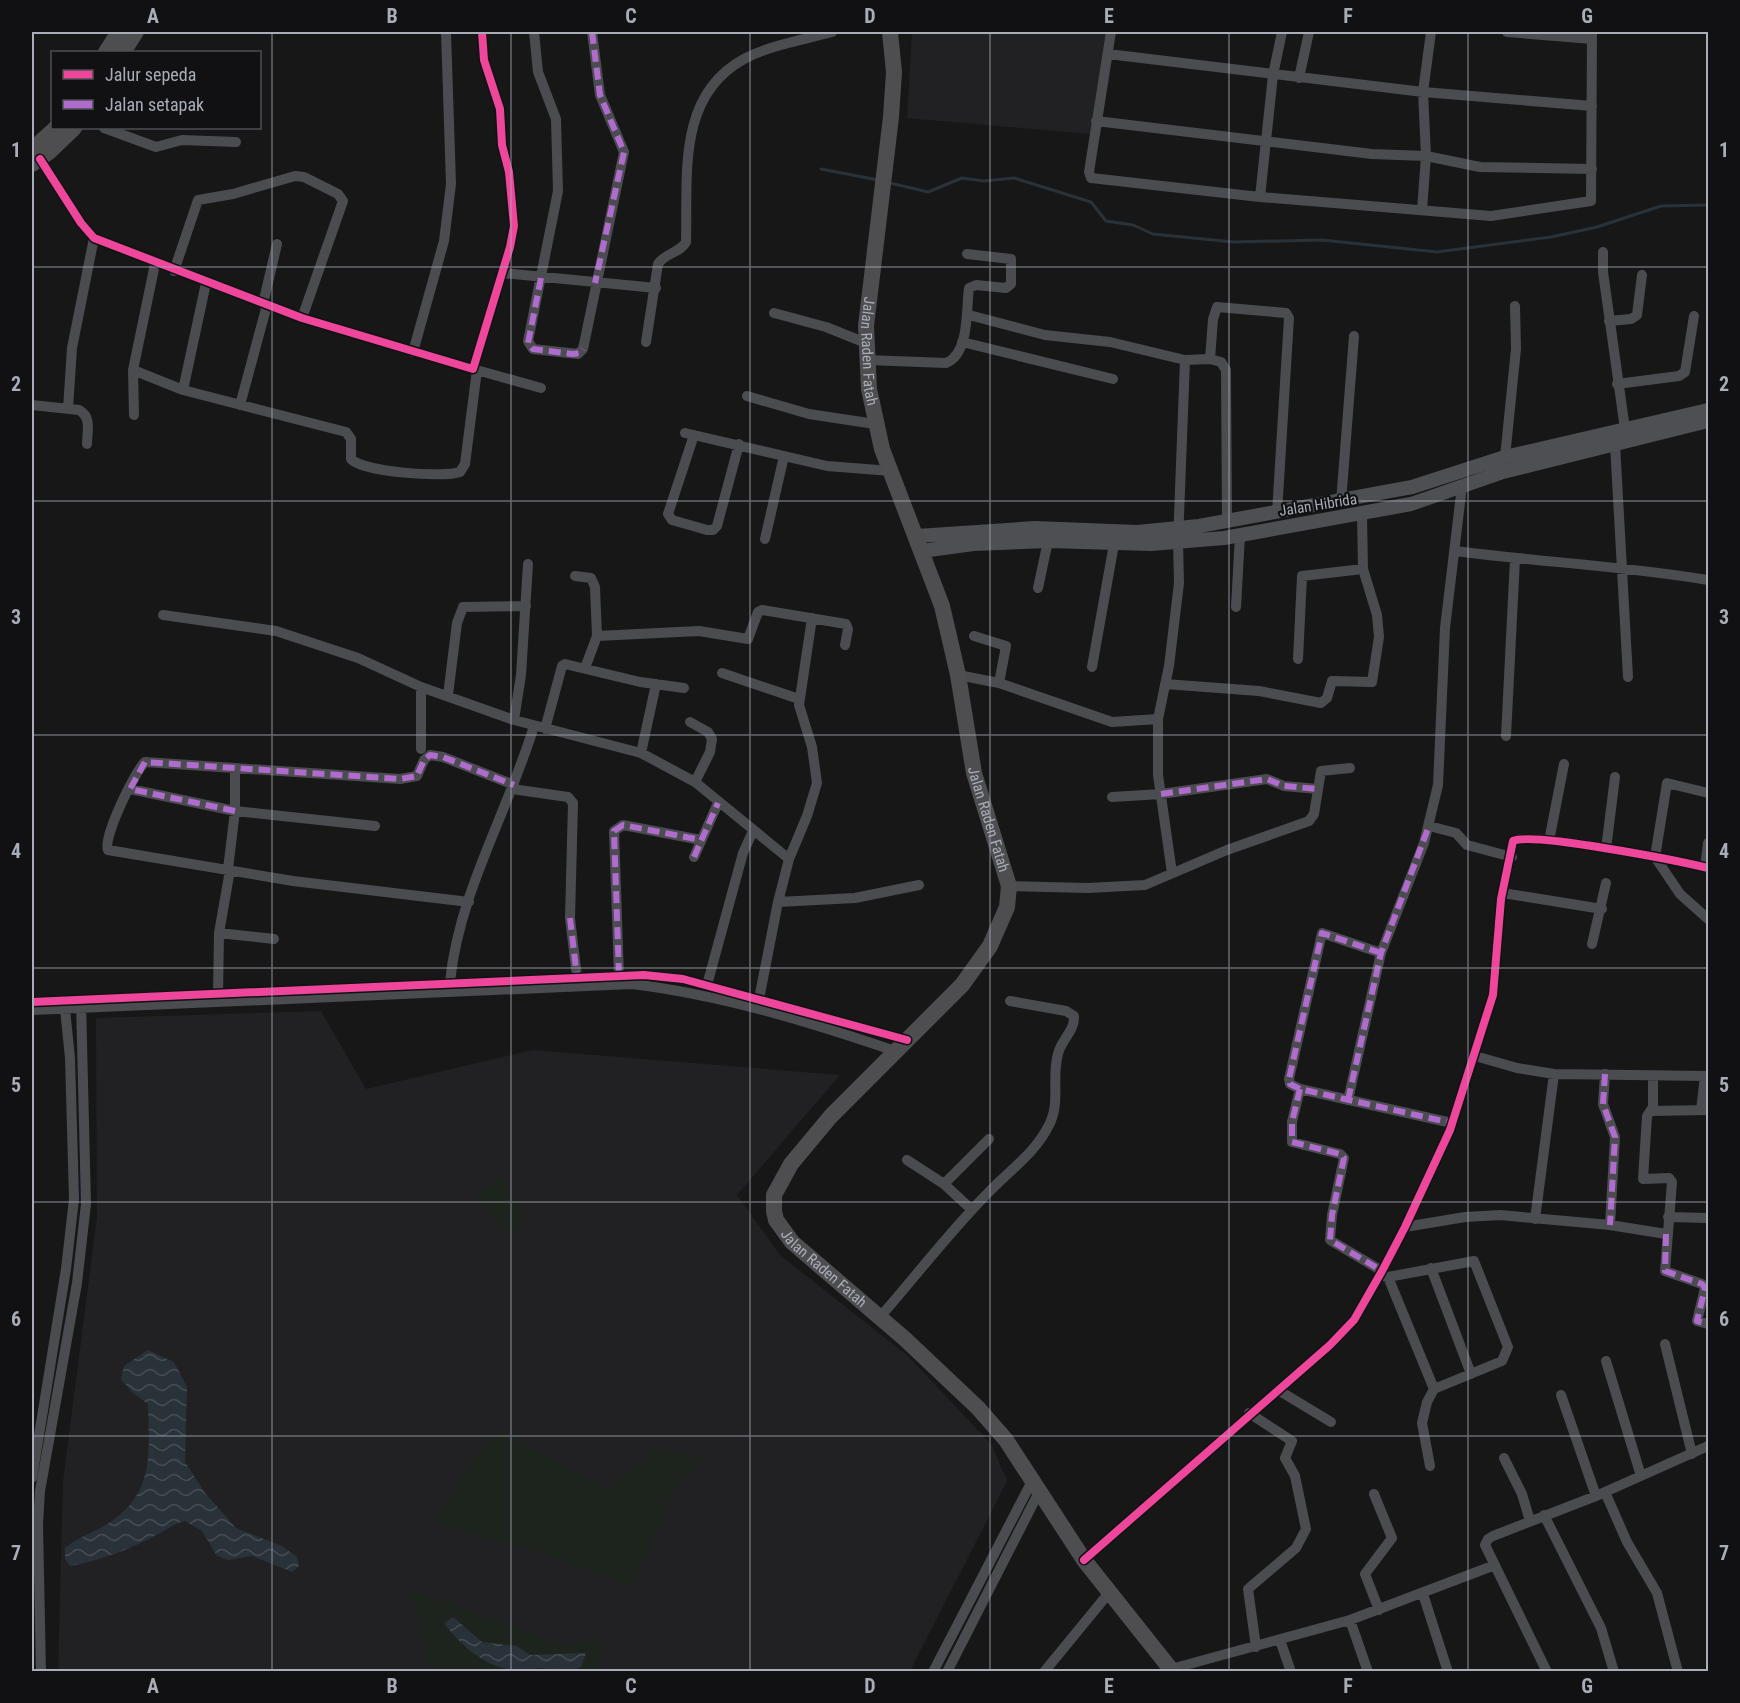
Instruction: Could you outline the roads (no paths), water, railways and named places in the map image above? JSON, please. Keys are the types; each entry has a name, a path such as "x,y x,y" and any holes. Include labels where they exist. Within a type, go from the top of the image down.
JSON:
{"highway":[{"path":"107,51 119,32"},
{"path":"124,51 136,32"},
{"name":"Jalan Raden Fatah","path":"890,32 894,72 886,167 866,343 875,424 942,606 958,675 974,773 1009,886 1007,907 980,963 934,1015 815,1133 785,1173 774,1195 776,1220 792,1242 880,1317 978,1408 1006,1440 1108,1594 1172,1670"},
{"path":"34,158 55,129"},
{"path":"34,158 73,129"}],"main road":[{"path":"920,544 1035,528 1137,532 1277,513 1412,487 1505,457 1596,442 1625,429 1708,410"},
{"name":"Jalan Hibrida","path":"920,544 1048,541 1114,544 1178,542 1240,535 1362,515 1411,504 1596,442 1615,444 1708,421"}],"street":[{"path":"413,352 444,241 451,183 446,32"},
{"path":"133,370 183,390 346,432 351,439 349,454 357,464 402,472 455,474 460,472 465,464 475,369 503,273 514,218 509,172 502,145 500,109 484,60 482,32"},
{"path":"534,32 538,72 556,119 558,190 528,343 533,349 573,354 580,353 583,349 624,152 600,95 592,32"},
{"path":"646,342 660,260 681,249 686,242 690,131 697,111 715,80 745,58 832,32"},
{"path":"1112,32 1096,121 1089,172 1091,178 1260,197 1491,216 1588,204 1593,196 1592,35 1507,32"},
{"path":"1260,197 1273,75 1282,32"},
{"path":"1299,78 1309,32"},
{"path":"1422,210 1426,156 1423,93 1431,32"},
{"path":"1108,54 1423,93 1592,106"},
{"path":"1096,121 1372,154 1426,156 1480,167 1592,169"},
{"path":"107,129 156,147 182,140 236,142"},
{"path":"34,158 94,238 155,264 302,318 541,388"},
{"path":"174,271 198,200 233,194 287,177 304,177 338,194 343,201 302,318"},
{"path":"68,409 72,348 94,238"},
{"path":"240,405 265,305 277,244"},
{"path":"1603,252 1602,272 1625,429"},
{"path":"867,360 946,363 954,357 962,342 969,315 969,288 976,285 1008,287 1012,262 1009,258 967,254"},
{"path":"134,415 133,370 155,264"},
{"path":"503,273 656,288"},
{"path":"1609,321 1635,318 1642,275"},
{"path":"183,390 206,283"},
{"path":"1505,457 1516,349 1515,306"},
{"path":"1210,359 1213,318 1217,307 1288,314 1277,513"},
{"path":"774,313 826,327 866,343"},
{"path":"969,315 1046,335 1110,342 1185,360 1210,359 1221,362 1226,370 1227,520"},
{"path":"1617,384 1679,376 1685,372 1694,316"},
{"path":"1341,502 1354,336"},
{"path":"962,342 1113,379"},
{"path":"1172,873 1158,775 1158,719 1179,583 1178,542 1185,360"},
{"path":"747,396 809,414 875,424"},
{"path":"32,405 80,411 87,416 87,444"},
{"path":"739,444 717,526 713,530 707,530 672,520 668,514 690,434 739,444 827,466 891,471"},
{"path":"1615,444 1623,567 1622,607 1628,677"},
{"path":"765,539 784,456"},
{"path":"1348,1100 1381,953 1429,826 1438,785 1446,628 1462,486"},
{"path":"1165,684 1259,691 1321,703 1327,698 1332,681 1371,683 1374,678 1379,637 1377,615 1363,569 1362,515"},
{"path":"1236,608 1240,535"},
{"path":"1038,588 1048,541"},
{"path":"1092,667 1114,544"},
{"path":"1455,551 1515,559 1623,567 1708,580"},
{"path":"1506,736 1515,559"},
{"path":"514,720 528,564"},
{"path":"1298,659 1302,576 1363,569"},
{"path":"575,576 588,577 594,582 597,636 585,668"},
{"path":"448,695 458,615 463,607 526,606"},
{"path":"597,636 699,632 747,639 761,611 846,624 845,645"},
{"path":"163,615 276,631 358,658 420,687 514,720 641,753 695,782 789,859"},
{"path":"759,999 789,859 807,816 817,783 817,769 803,722 799,699 812,618"},
{"path":"974,636 1007,647 999,683"},
{"path":"450,982 456,944 485,847 539,728 562,666 568,664 684,688"},
{"path":"722,673 799,699"},
{"path":"958,675 999,683 1106,720 1125,723 1158,719"},
{"path":"641,753 656,684"},
{"path":"420,687 421,749"},
{"path":"690,722 708,732 712,739 710,752 695,782"},
{"path":"469,902 293,881 108,850 105,844 109,830 145,762 235,770 400,779 417,776 424,760 430,755 443,757 513,787 568,797 573,803 570,918 577,977"},
{"path":"1549,841 1564,764"},
{"path":"1009,886 1131,887 1172,873 1309,821 1314,814 1323,770 1350,768"},
{"path":"218,998 219,933 235,811 235,770"},
{"path":"1606,849 1615,777"},
{"path":"1112,797 1161,794 1267,779 1284,786 1318,789"},
{"path":"1708,793 1667,783 1655,857 1680,894 1708,919"},
{"path":"130,789 235,811 375,826"},
{"path":"694,857 718,803"},
{"path":"619,975 614,831 623,825 701,840"},
{"path":"1429,826 1456,833 1467,845 1512,857"},
{"path":"703,988 743,853 753,831"},
{"path":"1084,1560 1343,1333 1354,1320 1383,1274 1452,1123 1475,1056 1493,995 1503,893 1514,841 1519,839 1549,841 1707,867 1708,843"},
{"path":"1592,944 1606,884"},
{"path":"778,902 855,898 919,885"},
{"path":"1503,893 1602,909"},
{"path":"219,933 274,939"},
{"path":"1381,953 1322,933 1289,1079 1290,1084 1300,1089 1452,1123"},
{"path":"303,995 450,982 477,987 619,975 683,979 703,988 829,1029 901,1046"},
{"path":"32,1002 81,1003 477,987 632,984 703,988 759,999 901,1046"},
{"path":"880,1317 972,1210 1040,1142 1050,1124 1057,1098 1054,1068 1059,1050 1074,1021 1072,1013 1010,1001"},
{"path":"32,1010 65,1009 81,1003"},
{"path":"41,1671 36,1653 40,1491 77,1283 86,1204 81,1003"},
{"path":"32,1478 70,1244 74,1199 70,1068 65,1009"},
{"path":"1475,1056 1517,1068 1554,1074 1707,1076 1705,1110 1652,1111"},
{"path":"70,1068 82,1068"},
{"path":"1535,1219 1554,1074"},
{"path":"1605,1074 1603,1104 1615,1137 1610,1225"},
{"path":"1653,1076 1652,1111 1647,1116 1643,1179 1671,1180 1665,1271 1702,1284 1705,1288 1697,1322 1708,1324"},
{"path":"1300,1089 1292,1122 1292,1142 1340,1154 1344,1158 1332,1215 1330,1240 1383,1274 1434,1389"},
{"path":"944,1184 989,1139"},
{"path":"907,1160 944,1184 972,1210"},
{"path":"1405,1227 1486,1215 1610,1225 1666,1234"},
{"path":"1668,1217 1708,1218"},
{"path":"1383,1274 1473,1261 1508,1347 1505,1358 1434,1389 1422,1416 1430,1466"},
{"path":"1431,1268 1471,1374"},
{"path":"1665,1344 1692,1454"},
{"path":"1606,1361 1641,1476"},
{"path":"1278,1390 1331,1422"},
{"path":"1561,1395 1600,1494 1657,1593 1678,1671"},
{"path":"1249,1413 1292,1441 1285,1458 1295,1476 1306,1529 1296,1548 1248,1589 1256,1647"},
{"path":"1547,1671 1485,1545 1488,1539 1600,1494 1708,1446"},
{"path":"1504,1458 1522,1494 1530,1521"},
{"path":"933,1671 1003,1536 1035,1487"},
{"path":"947,1671 1013,1542 1035,1487"},
{"path":"1374,1494 1392,1538 1365,1574 1379,1610"},
{"path":"1544,1515 1600,1628 1614,1671"},
{"path":"1003,1536 1013,1542"},
{"path":"1172,1670 1350,1620 1495,1565"},
{"path":"1044,1671 1108,1594"},
{"path":"1423,1594 1448,1671"},
{"path":"1350,1620 1368,1671"},
{"path":"1280,1640 1291,1671"}],"water":[{"path":"148,1350 174,1362 187,1387 185,1462 205,1493 236,1528 282,1546 297,1557 299,1566 292,1572 252,1556 228,1560 217,1556 202,1531 185,1521 139,1544 104,1557 70,1566 65,1559 65,1548 109,1523 124,1511 135,1499 142,1485 148,1455 148,1404 133,1393 121,1379 124,1366"},
{"path":"453,1617 482,1642 517,1646 530,1655 586,1653 581,1667 570,1671 539,1668 523,1671 497,1666 477,1656 459,1641 444,1623"}],"waterway":[{"path":"821,169 878,180"},
{"path":"890,183 928,192 962,178 984,181 1014,178 1091,202 1106,221 1133,225 1153,234 1233,242 1322,240 1437,252 1551,237 1597,227 1661,206 1708,205"}]}
